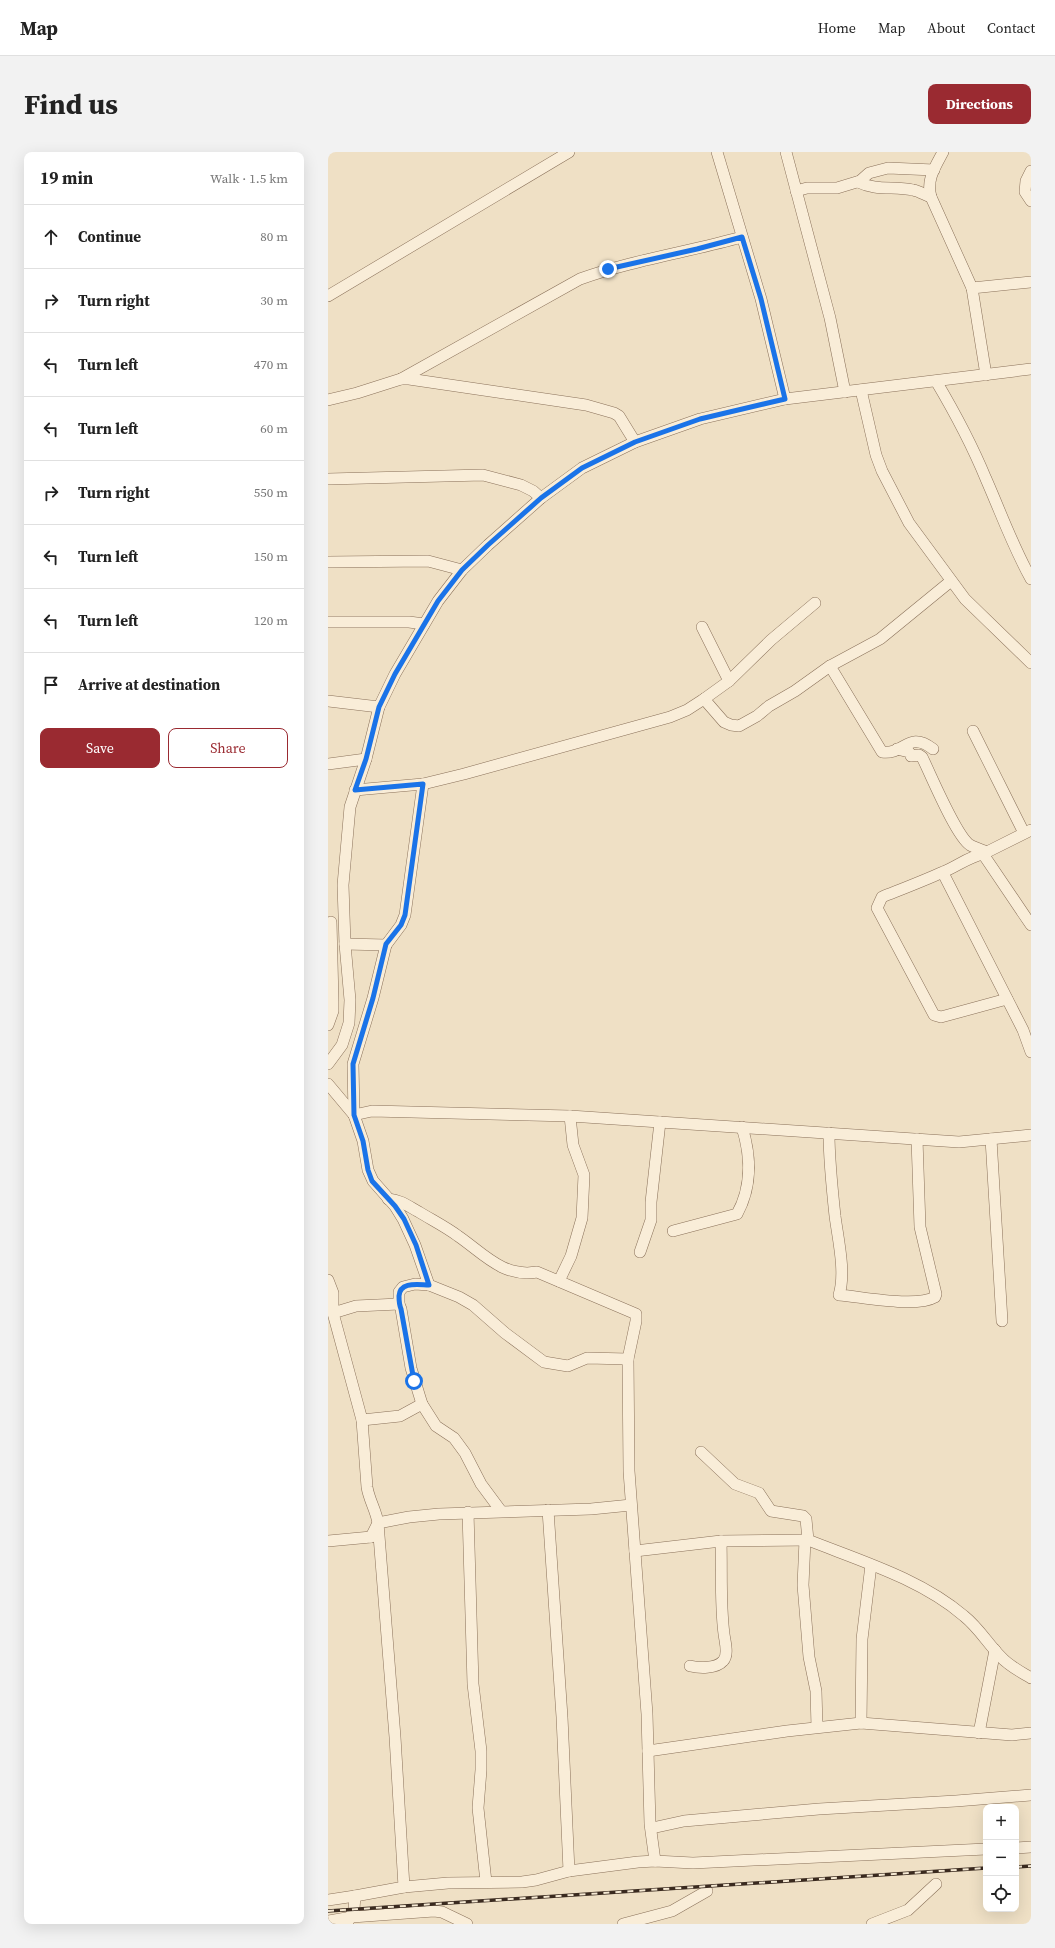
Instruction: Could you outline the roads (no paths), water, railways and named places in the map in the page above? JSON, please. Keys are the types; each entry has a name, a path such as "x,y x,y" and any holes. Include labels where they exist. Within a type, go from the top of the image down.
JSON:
{"street":[{"path":"328,296 569,152"},
{"path":"717,152 761,299 785,399"},
{"path":"786,152 830,318 845,392"},
{"path":"943,152 928,187 931,198 972,288 986,375"},
{"path":"796,191 808,188 837,188 858,182 869,173 888,168 934,170"},
{"path":"1031,172 1026,181 1024,192 1031,201"},
{"path":"858,182 865,186 914,190 931,198"},
{"path":"328,400 357,393 401,379 580,279 608,269 697,249 742,237"},
{"path":"972,288 1031,282"},
{"path":"328,1064 342,1045 348,1023 350,1000 345,944 343,885 345,847 350,807 366,759 379,707 395,674 424,624 438,601 462,570 541,498 582,468 635,442 700,419 785,399 1030,370"},
{"path":"401,379 586,405 614,413 619,416 635,442"},
{"path":"936,381 967,436 1013,545 1031,579"},
{"path":"861,390 876,455 882,471 909,523 965,599 1031,663"},
{"path":"328,479 483,475 521,486 533,491 541,498"},
{"path":"328,562 428,560 462,570"},
{"path":"704,699 724,722 739,726 795,691 830,666 880,639 952,580"},
{"path":"355,790 423,784 670,717 687,710 729,681 771,640 815,603"},
{"path":"328,622 409,622 424,624"},
{"path":"702,627 729,681"},
{"path":"830,666 882,752 887,753 897,750 913,741 920,740 933,749"},
{"path":"328,701 379,707"},
{"path":"973,731 1028,832 985,853 975,856 943,873 882,897 877,908 934,1015 941,1017 1007,999"},
{"path":"897,750 909,752 911,756 919,755 922,757 953,823 969,844 985,853 1031,925"},
{"path":"328,764 366,759"},
{"path":"423,784 405,915 401,925 386,944 373,998 353,1064 354,1115 363,1141 368,1170 372,1181 395,1206 410,1232 429,1285"},
{"path":"943,873 1007,999 1027,1029 1031,1052"},
{"path":"328,1025 333,1002 331,922"},
{"path":"345,944 386,944"},
{"path":"328,1084 354,1115"},
{"path":"354,1115 372,1111 570,1116 959,1142 1031,1135"},
{"path":"559,1281 571,1256 582,1218 584,1175 573,1145 570,1116"},
{"path":"640,1252 651,1220 651,1202 660,1122"},
{"path":"674,1231 737,1214 744,1200 749,1168 748,1145 742,1127"},
{"path":"829,1133 829,1153 841,1266 840,1295 898,1302 928,1300 935,1297 936,1294 920,1227 917,1139"},
{"path":"991,1139 1002,1321"},
{"path":"388,1199 399,1200 446,1228 466,1241 482,1256 494,1264 527,1274 537,1272 636,1314 637,1317 628,1359 631,1505 648,1751 650,1824 652,1828 655,1861"},
{"path":"328,1280 333,1293 333,1313 362,1420 368,1495 376,1510 378,1524 395,1737 404,1887"},
{"path":"501,1511 481,1484 465,1453 454,1438 436,1426 422,1404 411,1368 399,1304 399,1292 403,1287 415,1284 429,1285 459,1296 473,1305 505,1333 544,1362 568,1366 583,1358 628,1359"},
{"path":"333,1313 356,1306 399,1304"},
{"path":"362,1420 400,1416 422,1404"},
{"path":"701,1452 735,1484 759,1494 771,1511 803,1516 806,1519 807,1540 803,1585 809,1657 816,1691 817,1727"},
{"path":"328,1540 371,1537 378,1524 409,1517 468,1512 548,1510 631,1505"},
{"path":"548,1510 562,1717 569,1871"},
{"path":"468,1512 473,1684 482,1770 478,1808 486,1882"},
{"path":"635,1551 721,1540 807,1540 871,1566 923,1589 943,1600 964,1616 981,1632 995,1650 1009,1664 1031,1678"},
{"path":"690,1666 710,1667 724,1661 726,1656 722,1619 721,1540"},
{"path":"861,1723 862,1639 871,1566"},
{"path":"979,1732 995,1650"},
{"path":"648,1751 817,1727 861,1723 1012,1735 1031,1732"},
{"path":"652,1828 684,1822 819,1809 1031,1795"},
{"path":"1019,1848 1031,1847"},
{"path":"328,1900 423,1884 536,1880 569,1871 655,1861 693,1863 983,1849"},
{"path":"872,1924 908,1910 936,1884"},
{"path":"623,1924 672,1911 707,1891"},
{"path":"350,1920 355,1896"},
{"path":"328,1921 434,1911 442,1912 467,1924"}],"railway":[{"path":"1019,1867 1031,1866"},
{"path":"328,1911 983,1868"}]}
